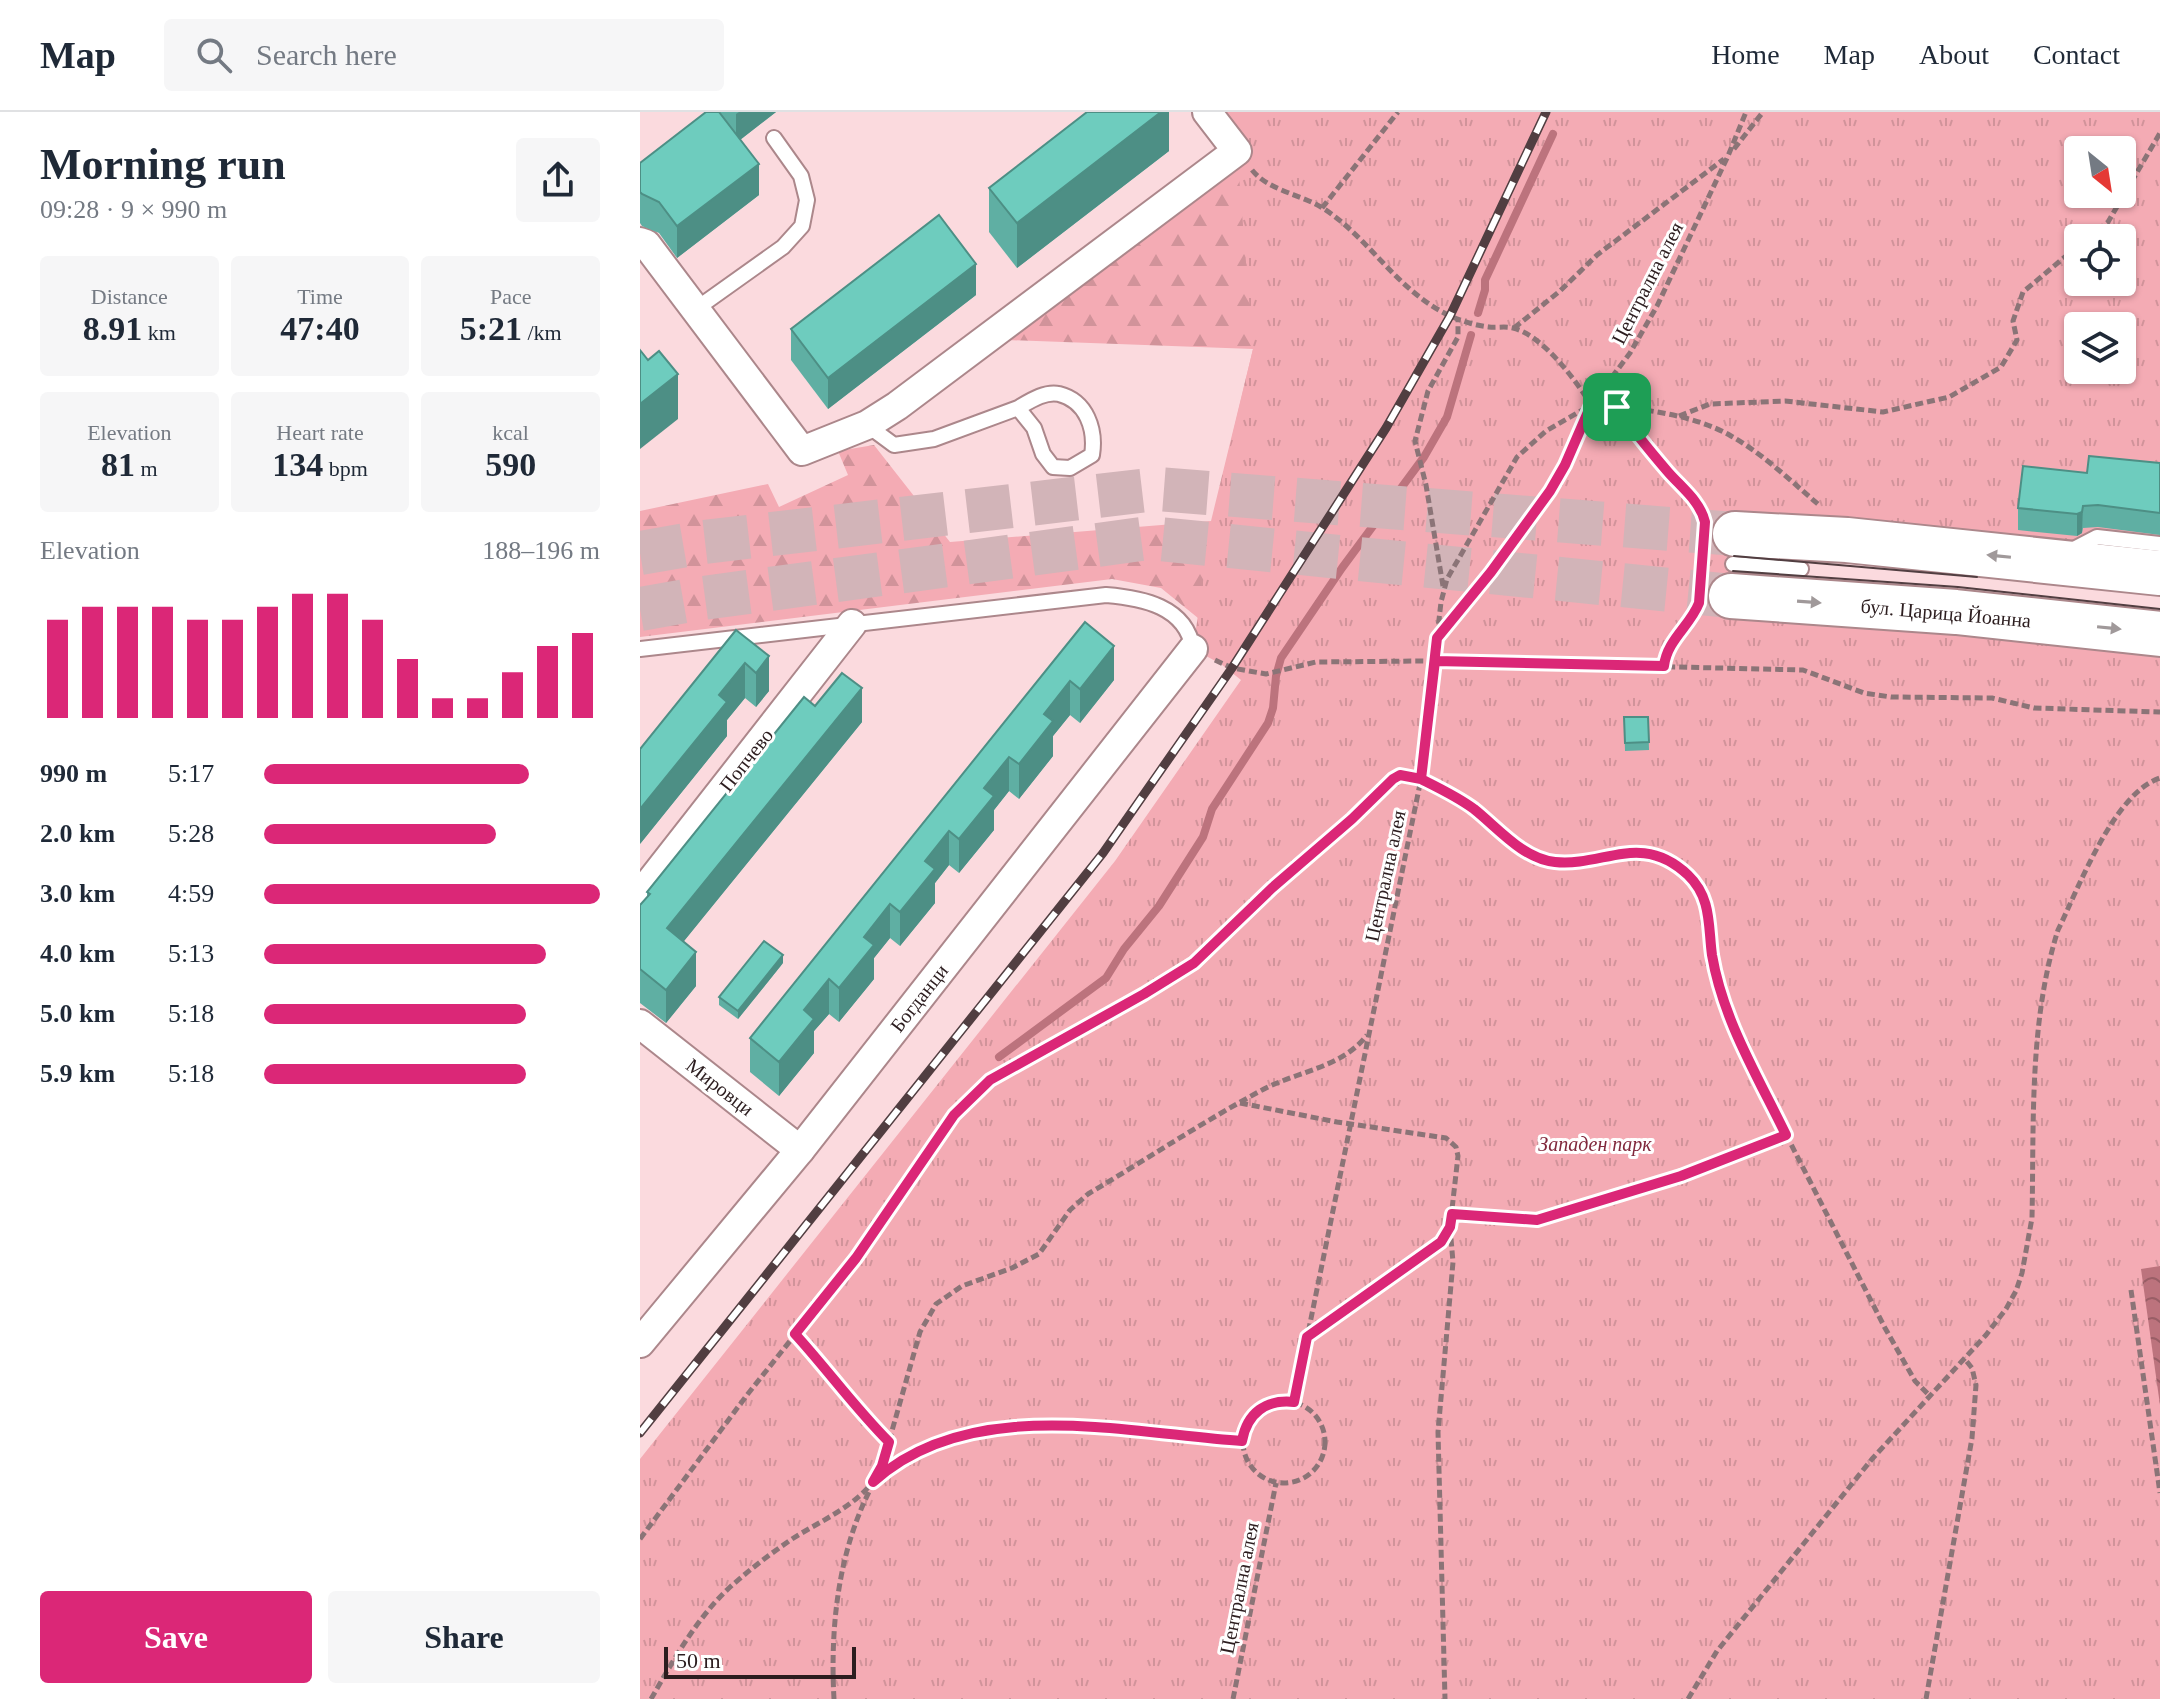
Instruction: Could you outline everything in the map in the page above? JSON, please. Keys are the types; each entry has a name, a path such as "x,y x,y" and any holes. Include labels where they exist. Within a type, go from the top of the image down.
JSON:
{"main road":[{"path":"1715,564 1847,540 2160,573"},
{"name":"бул. Царица Йоанна","path":"1715,564 1956,612 2160,634"}],"street":[{"path":"640,242 646,244 802,451 867,425 897,406 1237,151 1207,112"},
{"name":"Попчево","path":"640,895 852,624"},
{"name":"Богданци","path":"640,1343 800,1150 1193,649"},
{"name":"Мировци","path":"640,1024 800,1150"}],"lane":[{"path":"696,309 783,247 802,226 807,200 801,176 774,138"},
{"path":"867,425 894,445 934,439 1018,408 1039,396 1058,394 1079,404 1090,421 1094,439 1092,455 1070,468 1053,467 1043,454 1034,428 1018,408"},
{"path":"2050,561 2097,537 2160,544"},
{"path":"1715,564 1801,569"},
{"path":"640,649 1106,595 1158,603 1185,627 1193,649"}],"path":[{"path":"1322,208 1398,112"},
{"name":"Централна алея","path":"1294,1402 1421,779 1439,619 1447,579 1517,457 1546,431 1591,405 1641,336 1746,112"},
{"path":"1514,328 1560,291 1597,255 1728,156 1763,112"},
{"path":"2106,224 2160,133"},
{"path":"1237,151 1261,181 1293,192 1322,208 1354,232 1421,298 1458,319 1486,327 1514,328 1537,341 1580,386 1591,405"},
{"path":"1679,417 1710,404 1785,401 1883,412 1949,397 2001,367 2017,340 2013,321 2023,292 2064,258"},
{"path":"1444,590 1415,441 1428,391 1458,337 1458,319"},
{"path":"1591,405 1679,417 1729,434 1774,466 1828,512 1847,540"},
{"path":"1437,638 1491,572 1550,491 1591,405"},
{"path":"1617,407 1634,433 1698,506 1715,564 1695,613 1669,650 1664,666"},
{"path":"1193,649 1232,668 1266,674 1316,662 1435,661 1803,670 1864,693 1891,697 1992,698 2034,708 2160,712"},
{"path":"640,1539 856,1258 954,1115 990,1080 1194,963 1272,888 1400,775 1421,779 1472,808 1536,857 1555,862 1627,853 1653,855 1670,861 1690,877 1705,898 1717,976 1732,1023 1885,1328 1915,1381 1929,1395"},
{"path":"1688,1699 1717,1651 1872,1459 2006,1309 2016,1291 2032,1218 2039,1033 2049,963 2058,930 2116,815 2142,786 2160,778"},
{"path":"834,1699 833,1653 841,1576 855,1524 882,1466 920,1332 936,1304 962,1286 1012,1268 1039,1254 1070,1210 1088,1194 1239,1103 1352,1052 1370,1031"},
{"path":"1239,1103 1350,1124 1439,1135 1452,1141 1458,1156 1450,1227 1453,1262 1437,1469 1445,1699"},
{"path":"1452,1214 1537,1220 1681,1176 1786,1135"},
{"path":"1307,1337 1432,1250 1450,1227"},
{"path":"2131,1290 2160,1493"},
{"path":"795,1334 831,1373 869,1423 889,1442"},
{"path":"1926,1699 1972,1438 1976,1385 1972,1368 1964,1358"},
{"path":"1281,1401 1294,1402 1315,1415 1325,1438 1325,1451 1312,1473 1289,1483 1276,1483 1256,1473 1248,1464 1242,1441 1244,1429 1258,1409 1281,1401"},
{"path":"651,1699 688,1637 726,1590 762,1560 852,1502 898,1461 928,1446 999,1429 1075,1426 1242,1441"},
{"name":"Централна алея","path":"1233,1699 1276,1483"}],"green space":[{"name":"Западен парк","path":"1207,112 2160,112 2160,552 1735,525 1731,606 2160,654 2160,1699 640,1699 640,1459 1115,861 1241,680 1221,664 1193,649 1212,521 1253,349 1237,151"},
{"path":"1237,151 1289,206 1193,649 1198,618 1161,588 1112,579 640,637 640,511 768,484 779,507 848,475 838,451 874,445 950,542 1211,521 1253,349 1007,340"}],"water":[{"path":"2160,1266 2160,1405 2141,1269"}],"building":[{"path":"706,112 719,112 759,164 677,226 659,202 640,192 640,163"},
{"path":"1087,112 1161,112 1017,223 989,188"},
{"path":"939,215 976,264 828,378 791,329"},
{"path":"640,350 648,360 659,351 678,374 640,404"},
{"path":"2089,456 2160,463 2160,513 2098,505 2083,506 2082,512 2077,514 2018,508 2023,466 2087,473"},
{"path":"1085,622 1114,646 1080,689 1070,681 1044,714 1053,721 1019,764 1009,757 984,788 994,796 959,839 949,831 925,861 935,869 900,912 890,904 864,937 874,945 839,988 829,979 804,1010 814,1019 779,1062 750,1038"},
{"path":"736,630 769,656 756,673 745,663 719,695 727,702 640,809 640,749"},
{"path":"842,673 862,688 667,928 696,952 666,990 640,969 640,905 650,894 647,892 804,697 815,706"},
{"path":"1624,717 1648,717 1649,742 1625,743"},
{"path":"764,941 783,955 738,1011 719,997"}],"waterway":[{"path":"1478,313 1485,280 1553,134"},
{"path":"999,1057 1106,978 1124,949 1159,906 1203,837 1212,809 1268,723 1281,658 1342,568 1424,457 1447,417 1471,335"}],"tunnel":[{"path":"640,553 704,542 1157,489 1735,534"},
{"path":"640,609 1149,538 1731,596"}],"tram line":[{"path":"1734,556 1977,577"},
{"path":"1733,571 1958,587 2160,609"}],"railway":[{"path":"640,1433 1103,853 1232,668 1386,428 1450,316 1546,112"}],"route":[{"path":"1617,407 1591,405 1550,491 1491,572 1437,638 1421,779 1409,775 1393,779 1194,963 990,1080 954,1115 856,1258 795,1334 831,1373 869,1423 889,1442 882,1466 873,1482 898,1461 928,1446 999,1429 1075,1426 1242,1441 1244,1429 1258,1409 1270,1403 1294,1402 1307,1337 1432,1250 1447,1234 1452,1214 1537,1220 1681,1176 1786,1135 1732,1023 1712,953 1710,915 1705,898 1690,877 1670,861 1653,855 1609,854 1555,862 1536,857 1472,808 1421,779 1435,661 1664,666 1677,636 1695,613 1699,603 1703,515 1684,488 1634,433 1617,407"}]}
